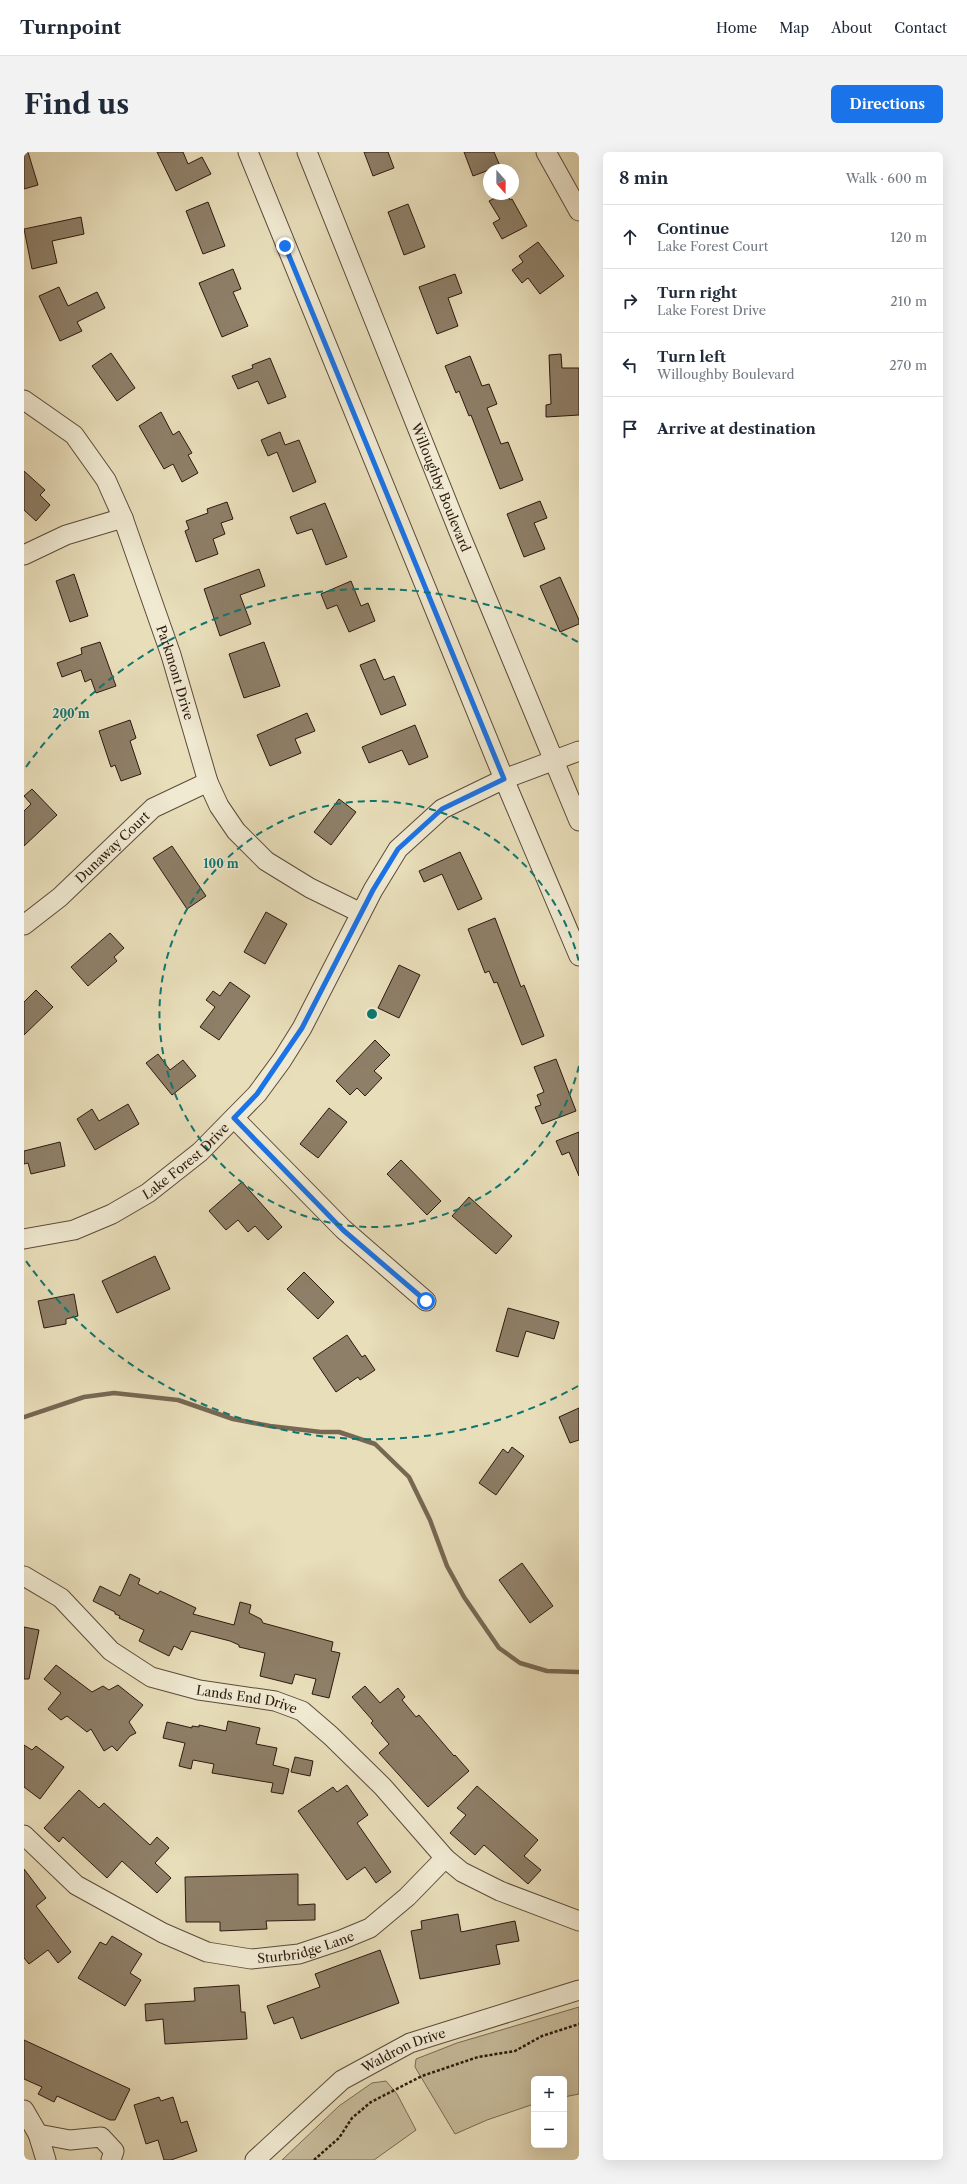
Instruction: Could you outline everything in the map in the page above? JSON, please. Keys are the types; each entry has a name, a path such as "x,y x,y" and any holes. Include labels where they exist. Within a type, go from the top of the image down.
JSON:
{"street":[{"path":"248,152 504,779 579,956"},
{"name":"Willoughby Boulevard","path":"306,152 553,761 579,821"},
{"path":"546,152 579,211"},
{"name":"Parkmont Drive","path":"24,400 74,435 106,480 124,518 170,655 208,782 219,806 236,831 266,862 310,888 361,912"},
{"path":"24,555 66,535 124,518"},
{"name":"Lake Forest Drive","path":"24,1239 74,1230 112,1214 148,1193 200,1152 257,1094 302,1028 361,912 398,849 442,809 504,779 579,751"},
{"name":"Dunaway Court","path":"24,925 60,897 153,808 208,782"},
{"path":"234,1118 343,1230 426,1301"},
{"name":"Lands End Drive","path":"24,1576 61,1598 111,1650 151,1677 199,1690 275,1701 302,1711 332,1736 383,1787 445,1858"},
{"name":"Sturbridge Lane","path":"24,1835 76,1885 163,1933 207,1952 251,1959 299,1954 341,1940 370,1928 407,1897 445,1858"},
{"path":"445,1858 462,1872 500,1891 579,1921"},
{"name":"Waldron Drive","path":"255,2160 342,2080 410,2042 579,1990"},
{"path":"24,2110 38,2134 46,2160"},
{"path":"38,2134 70,2140 101,2137 114,2151 111,2160"}],"path":[{"path":"314,2160 339,2138 352,2118 371,2102 422,2076 478,2057 515,2051 542,2036 579,2024"}],"shaded area":[{"path":"579,2007 579,2094 567,2096 567,2076 531,2076 531,2105 487,2120 455,2134 415,2067 416,2059 457,2043"},
{"path":"386,2081 397,2094 416,2130 374,2160 282,2160 339,2106 372,2083"}],"building":[{"path":"24,152 28,152 38,185 24,189"},
{"path":"157,152 183,152 188,164 202,157 211,174 176,191"},
{"path":"364,152 388,152 394,168 373,176"},
{"path":"464,152 494,152 499,164 483,164 483,172 473,176"},
{"path":"513,200 527,226 502,239 493,223 500,219 489,201"},
{"path":"208,202 225,246 203,254 186,211"},
{"path":"408,204 425,247 404,255 388,212"},
{"path":"81,217 84,234 52,241 57,263 32,269 24,229"},
{"path":"538,242 564,276 540,294 528,278 522,283 512,270 523,262 519,256"},
{"path":"233,269 241,289 233,292 248,326 222,337 199,283"},
{"path":"455,274 462,293 448,298 458,326 437,334 419,287"},
{"path":"59,287 68,306 97,292 105,308 77,322 82,331 60,341 39,296"},
{"path":"111,353 135,388 117,401 92,366"},
{"path":"561,354 562,368 579,368 579,415 546,417 546,405 551,404 549,355"},
{"path":"470,356 482,386 489,384 497,404 487,408 501,444 508,442 523,480 500,489 471,415 469,416 459,391 456,393 445,366"},
{"path":"270,358 286,397 268,404 258,381 238,389 232,376 253,368 252,365"},
{"path":"161,412 173,435 179,431 192,453 188,455 198,473 182,482 173,464 164,469 139,426"},
{"path":"280,432 285,445 299,440 316,482 293,492 277,452 268,456 261,440"},
{"path":"24,471 45,490 40,495 50,505 36,521 24,510"},
{"path":"540,501 547,518 534,523 545,549 524,557 507,514"},
{"path":"227,502 233,519 221,523 225,534 213,539 218,554 196,562 185,531 189,529 186,521 208,513 207,509"},
{"path":"325,503 347,557 326,565 312,529 297,534 290,517"},
{"path":"259,569 265,586 240,595 251,624 220,636 204,589"},
{"path":"74,574 88,616 70,622 56,581"},
{"path":"560,577 579,620 579,624 560,632 540,586"},
{"path":"351,581 361,606 368,603 375,621 349,632 337,605 327,609 321,594"},
{"path":"100,642 116,686 96,693 91,679 85,682 81,670 62,677 57,663 82,654 81,648"},
{"path":"264,642 280,686 244,698 229,654"},
{"path":"375,659 384,680 394,676 406,705 381,715 360,665"},
{"path":"307,713 315,731 295,739 301,753 270,766 257,735"},
{"path":"130,720 136,738 130,741 141,774 121,781 115,765 111,767 99,731"},
{"path":"415,725 428,757 409,765 402,750 369,763 362,747"},
{"path":"32,789 57,815 24,846 24,811 31,804 24,796"},
{"path":"339,799 356,812 331,845 314,832"},
{"path":"172,846 206,896 187,909 153,858"},
{"path":"460,852 482,899 458,910 442,874 424,882 419,871"},
{"path":"266,912 287,924 265,964 244,952"},
{"path":"495,918 521,987 524,985 544,1036 522,1045 497,982 494,983 489,971 485,973 468,929"},
{"path":"110,933 124,948 114,957 117,961 88,986 71,967"},
{"path":"399,965 420,975 399,1018 378,1008"},
{"path":"230,982 250,996 219,1040 200,1027 215,1007 206,1000 213,991 220,996"},
{"path":"36,990 53,1007 24,1035 24,1002"},
{"path":"375,1040 390,1055 374,1071 382,1078 365,1096 357,1088 350,1095 336,1081"},
{"path":"158,1054 170,1070 183,1060 196,1076 172,1095 146,1063"},
{"path":"556,1059 576,1111 542,1124 535,1107 541,1105 537,1095 544,1092 534,1067"},
{"path":"128,1104 139,1124 95,1150 77,1119 92,1109 99,1121"},
{"path":"329,1108 347,1122 318,1158 300,1144"},
{"path":"579,1132 579,1176 569,1152 562,1155 556,1141"},
{"path":"60,1142 65,1166 31,1174 28,1163 24,1164 24,1151"},
{"path":"401,1160 441,1201 427,1215 387,1174"},
{"path":"242,1182 282,1227 268,1240 255,1226 248,1232 238,1220 226,1230 209,1211"},
{"path":"469,1197 512,1236 496,1254 452,1216"},
{"path":"155,1256 170,1289 117,1313 102,1281"},
{"path":"304,1272 334,1302 318,1319 287,1289"},
{"path":"74,1294 78,1316 66,1319 66,1324 44,1328 38,1301"},
{"path":"508,1308 559,1322 554,1339 526,1331 518,1357 496,1351"},
{"path":"347,1335 362,1357 365,1355 375,1370 360,1380 358,1377 336,1392 313,1358"},
{"path":"579,1408 579,1440 570,1443 559,1417"},
{"path":"512,1447 524,1456 496,1495 479,1483 503,1449 508,1453"},
{"path":"522,1563 553,1606 530,1623 499,1580"},
{"path":"130,1574 140,1579 138,1584 158,1594 160,1591 196,1608 193,1614 234,1625 240,1602 251,1605 249,1613 261,1619 263,1623 333,1642 331,1651 340,1653 329,1698 312,1694 316,1679 295,1674 292,1684 260,1676 265,1653 239,1647 239,1645 230,1641 191,1631 182,1650 174,1646 169,1656 139,1641 144,1630 119,1618 120,1616 115,1614 115,1612 93,1601 100,1586 120,1596"},
{"path":"24,1627 39,1630 29,1679 24,1679"},
{"path":"56,1665 92,1692 103,1686 109,1690 118,1685 143,1705 129,1722 136,1733 130,1736 117,1751 112,1746 104,1751 91,1729 87,1732 67,1716 61,1720 48,1709 61,1693 44,1679"},
{"path":"365,1686 380,1703 398,1688 405,1697 402,1700 416,1717 419,1715 469,1771 428,1807 379,1753 389,1744 371,1723 373,1721 352,1697"},
{"path":"228,1721 260,1728 256,1744 277,1748 273,1765 289,1769 283,1794 271,1792 273,1783 212,1773 214,1764 193,1760 191,1769 179,1766 185,1743 163,1738 167,1722 192,1728 192,1726 199,1727 199,1725 226,1731"},
{"path":"24,1745 32,1750 36,1746 64,1767 40,1799 24,1787"},
{"path":"295,1757 313,1761 310,1776 291,1772"},
{"path":"347,1785 368,1815 357,1823 391,1872 376,1883 365,1867 347,1880 298,1811 333,1787 337,1792"},
{"path":"477,1786 538,1840 524,1856 541,1870 528,1884 484,1845 475,1855 450,1833 466,1815 457,1808"},
{"path":"79,1790 99,1808 104,1803 150,1845 157,1837 169,1848 155,1863 171,1878 157,1893 122,1861 107,1878 63,1837 59,1842 44,1828"},
{"path":"24,1869 46,1898 36,1906 71,1952 58,1963 48,1950 29,1964 24,1958"},
{"path":"298,1874 298,1905 315,1904 315,1920 266,1921 267,1929 220,1931 220,1922 186,1922 185,1877"},
{"path":"458,1914 461,1932 515,1921 519,1941 496,1945 500,1964 420,1979 411,1931 422,1929 421,1921"},
{"path":"112,1936 142,1954 130,1973 141,1980 125,2006 78,1978 100,1942 106,1945"},
{"path":"380,1950 399,2003 301,2039 293,2017 274,2024 267,2006 320,1987 315,1974"},
{"path":"239,1985 241,2012 245,2012 247,2039 165,2044 163,2019 146,2021 145,2004 195,2001 194,1988"},
{"path":"24,2040 130,2089 115,2120 110,2120 57,2096 54,2102 38,2094 42,2087 24,2079"},
{"path":"159,2097 161,2101 173,2097 181,2123 187,2121 197,2151 171,2160 164,2160 158,2140 146,2144 134,2105"}],"waterway":[{"path":"24,1417 84,1397 114,1393 178,1400 233,1419 270,1426 321,1432 339,1432 375,1444 409,1477 430,1520 447,1566 464,1597 499,1648 520,1663 547,1671 579,1672"}],"route":[{"path":"285,246 504,779 442,809 398,849 361,912 332,972 302,1028 282,1060 257,1094 234,1118 343,1230 426,1301"}]}
